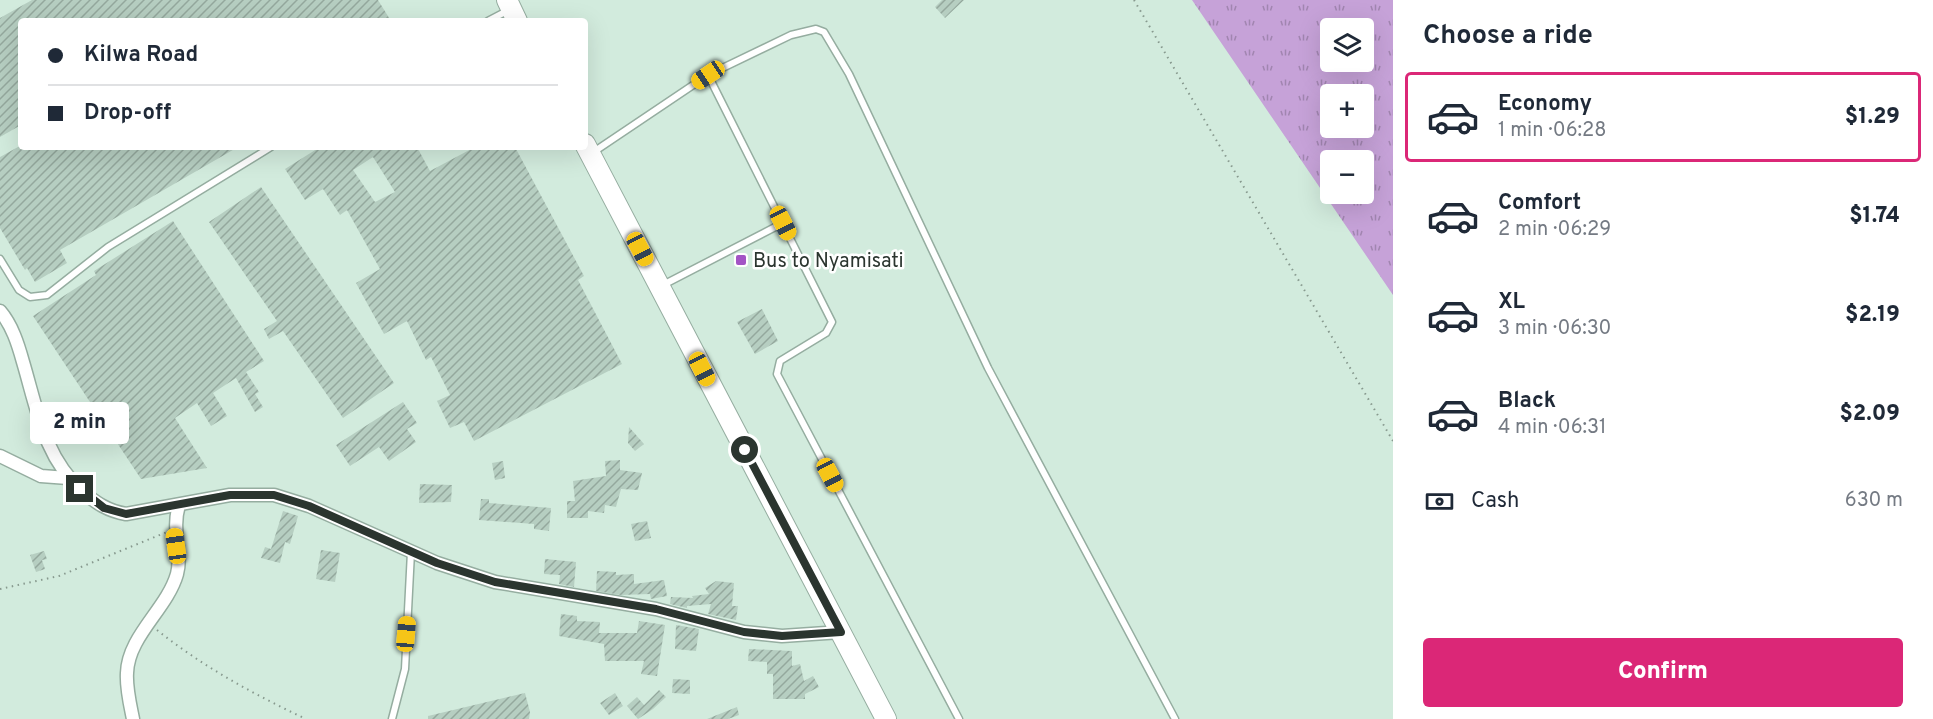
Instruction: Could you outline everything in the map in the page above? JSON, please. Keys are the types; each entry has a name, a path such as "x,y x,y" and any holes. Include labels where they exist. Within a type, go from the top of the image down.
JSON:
{"highway":[{"path":"588,149 886,719"}],"street":[{"path":"0,311 18,345 46,442 53,457 68,478 94,501 115,512 126,514 230,495 274,495 309,506 459,571 495,582 656,609 744,632 782,636 841,632"},
{"path":"0,456 41,476 68,478"},
{"path":"133,719 127,671 131,656 171,590 177,572 174,529 179,505"}],"lane":[{"path":"495,18 512,10"},
{"path":"588,149 708,75 805,31 816,29 824,32 849,74 998,388 1175,719"},
{"path":"708,75 832,322 826,333 780,361 777,374 959,719"},
{"path":"0,259 19,290 30,297 47,295 108,247 266,150"},
{"path":"660,287 783,223"},
{"path":"392,719 405,669 411,551"}],"path":[{"path":"1134,0 1393,441"},
{"path":"0,588 59,576 174,529"},
{"path":"150,624 179,647 238,684 306,719"}],"green space":[{"path":"1192,0 1393,0 1393,295 1331,204 1374,204 1374,150 1320,150 1320,188"}],"building":[{"path":"32,0 378,0 389,18 18,18 18,127 0,137 0,18"},
{"path":"942,0 964,0 945,18 935,7"},
{"path":"18,147 18,150 233,150 60,250 67,263 35,282 27,268 25,270 0,228 0,157"},
{"path":"315,150 419,150 430,171 469,150 517,150 584,276 578,280 622,364 474,441 464,422 450,428 437,401 450,395 431,357 426,360 407,321 384,334 356,283 380,269 347,210 340,215 323,189 305,200 285,169","holes":["373,157 395,192 375,202 353,170"]},
{"path":"261,187 394,383 343,418 283,331 269,339 264,329 277,321 209,222"},
{"path":"173,221 264,361 246,372 259,392 255,394 263,407 255,412 236,378 213,393 227,416 211,426 197,403 175,418 207,468 141,479 33,316 96,275 94,271"},
{"path":"762,309 778,341 755,354 737,322"},
{"path":"403,402 417,423 407,429 416,442 389,461 379,447 350,466 336,445"},
{"path":"629,427 644,444 635,451 628,443"},
{"path":"620,460 620,470 642,473 638,490 621,489 616,507 605,505 604,513 588,511 588,518 567,518 567,501 575,501 573,481 606,476 605,461"},
{"path":"503,461 505,478 495,480 492,463"},
{"path":"420,484 452,485 451,502 419,503"},
{"path":"481,499 489,499 489,503 551,508 549,531 534,529 534,524 479,520"},
{"path":"283,511 298,516 290,544 285,542 280,563 261,558 265,547 271,549"},
{"path":"647,521 651,538 635,541 631,524"},
{"path":"321,550 340,553 335,582 316,579"},
{"path":"44,551 47,559 42,560 45,569 36,572 30,555"},
{"path":"545,559 576,562 574,587 559,584 560,575 544,574"},
{"path":"597,571 616,572 616,575 634,574 634,584 664,580 667,596 651,599 650,594 621,595 596,591"},
{"path":"716,581 734,583 732,606 738,606 736,620 708,614 711,604 687,606 687,608 670,604 671,597 693,598 692,596 709,594 705,588"},
{"path":"561,614 577,616 577,621 600,622 599,633 637,633 639,621 665,625 657,676 641,674 644,661 605,661 604,644 559,636"},
{"path":"676,625 699,629 696,651 675,649"},
{"path":"749,649 792,651 792,666 800,664 804,681 813,676 819,687 805,694 805,699 773,699 773,674 767,674 767,662 748,661"},
{"path":"673,679 690,680 690,694 672,693"},
{"path":"659,690 666,697 638,719 627,706 637,697 644,705"},
{"path":"525,693 530,712 529,719 428,719 428,716"},
{"path":"615,693 623,706 609,715 600,703"},
{"path":"737,707 739,715 728,719 707,719"}],"place":[{"name":"Bus to Nyamisati","path":"741,260"}],"route":[{"path":"80,489 104,508 126,514 230,495 254,494 291,498 437,563 495,582 656,609 717,627 744,632 782,636 841,632 745,450"}]}
